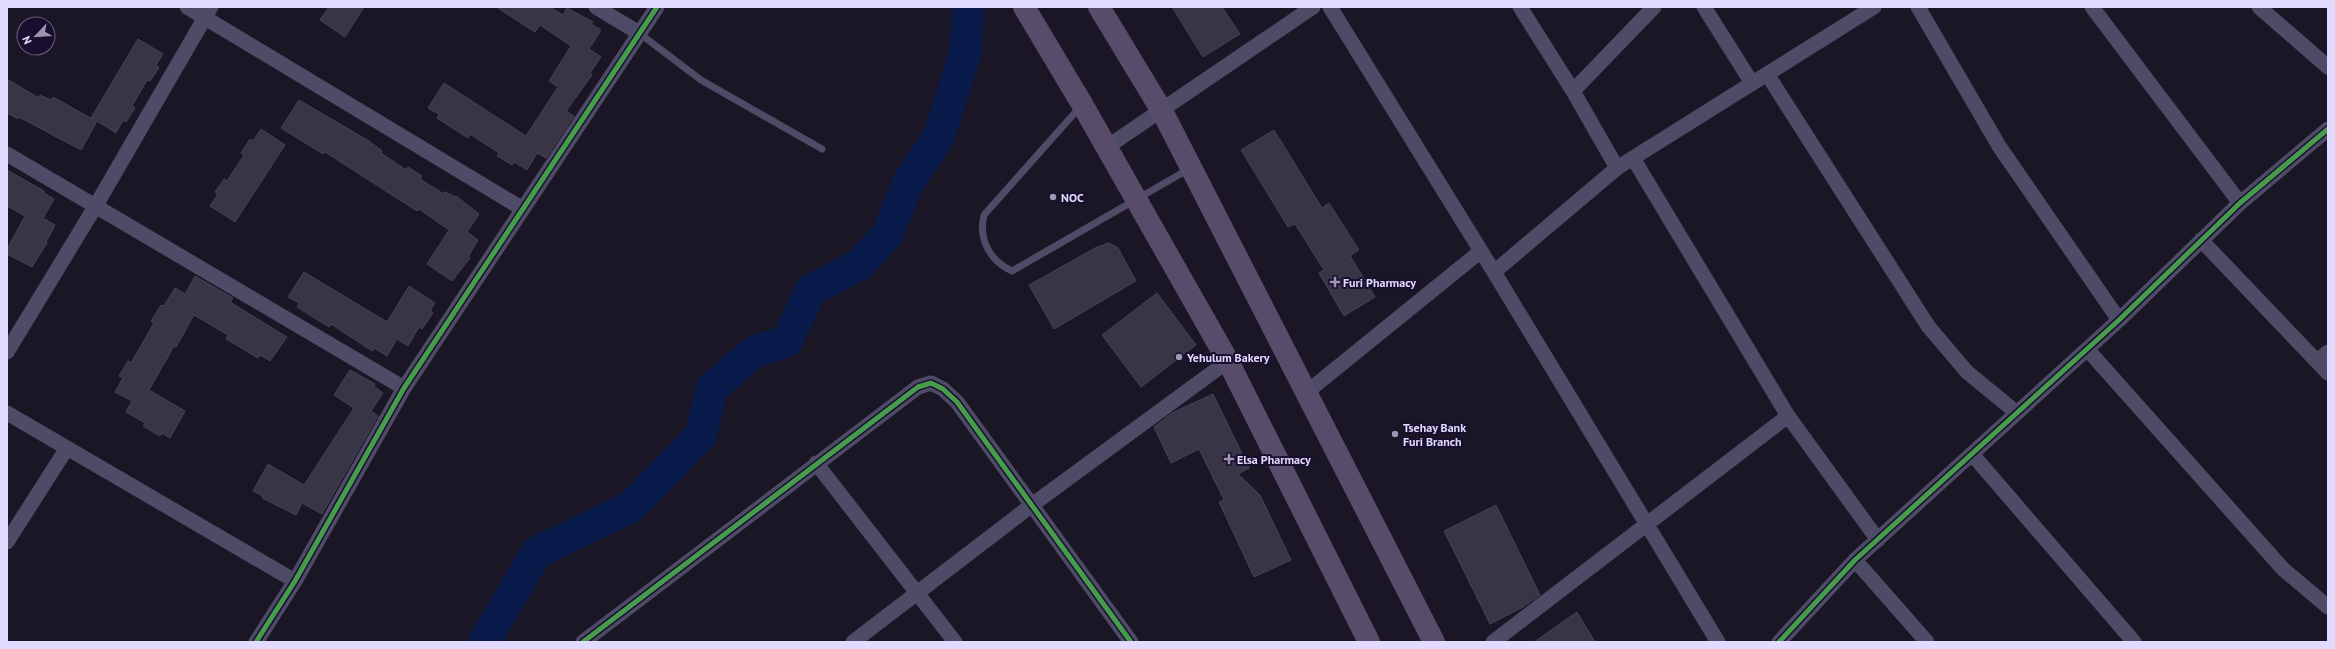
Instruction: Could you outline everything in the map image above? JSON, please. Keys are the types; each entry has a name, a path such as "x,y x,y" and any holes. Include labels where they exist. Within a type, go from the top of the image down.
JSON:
{"main road":[{"path":"1024,7 1107,147 1228,361 1369,642"},
{"path":"1099,7 1162,111 1434,642"}],"street":[{"path":"187,7 208,12 523,209"},
{"path":"596,7 639,33"},
{"path":"256,642 295,580 404,388 657,7"},
{"path":"1107,147 1313,7"},
{"path":"1330,7 1648,524 1718,642"},
{"path":"1520,7 1573,91 1617,168"},
{"path":"1573,91 1654,7"},
{"path":"1704,7 1752,83"},
{"path":"1494,272 1617,168 1874,7"},
{"path":"1918,7 1999,146 2119,320"},
{"path":"2092,7 2240,203"},
{"path":"2259,7 2328,67"},
{"path":"7,352 95,207 208,12"},
{"path":"1767,74 1928,326 1966,372 2016,413"},
{"path":"1780,642 1855,560 2119,320 2240,203 2328,129"},
{"path":"7,154 404,388"},
{"path":"1633,158 1788,416 1878,540"},
{"path":"2201,240 2323,356 2328,373"},
{"path":"1307,392 1481,251"},
{"path":"2087,349 2283,569 2328,607"},
{"path":"853,642 1032,505 1228,361"},
{"path":"583,642 816,463 918,387 931,383 943,389 957,402 1131,642"},
{"path":"7,414 295,580"},
{"path":"1493,642 1788,416"},
{"path":"7,542 67,448"},
{"path":"1972,454 2134,642"},
{"path":"816,463 955,642"},
{"path":"1855,560 1927,642"}],"lane":[{"path":"639,33 701,80 822,149"},
{"path":"1082,104 984,215 981,228 987,246 999,265 1012,270 1191,168"}],"building":[{"path":"329,7 364,7 345,37 320,20"},
{"path":"496,7 550,7 563,15 567,8 593,22 591,24 601,30 589,49 601,57 590,73 592,75 566,111 574,116 546,158 537,153 527,170 514,162 512,165 497,156 499,153 470,134 468,138 437,118 439,114 428,108 444,83 526,136 558,87 549,81 571,46 540,25 535,32"},
{"path":"1172,7 1222,7 1240,34 1203,57"},
{"path":"138,39 163,54 156,65 159,68 150,81 147,80 132,106 135,108 126,122 123,120 116,133 97,121 81,150 19,117 18,119 7,113 7,79 39,98 40,95 51,100 53,97 94,120 91,118"},
{"path":"299,100 369,141 382,151 381,153 406,170 408,167 422,176 420,179 444,194 445,192 455,197 456,196 479,214 467,232 478,240 468,257 470,258 452,281 427,264 449,230 419,209 417,211 325,152 323,154 281,128"},
{"path":"261,129 285,145 235,222 210,206 218,194 215,192 224,179 227,181 244,155 241,153 250,139 253,141"},
{"path":"1274,130 1322,208 1329,203 1359,250 1350,256 1375,297 1344,316 1319,273 1324,270 1295,224 1288,227 1241,150"},
{"path":"7,170 44,191 44,193 54,199 43,218 55,225 46,242 47,243 32,267 7,254 7,249 25,216 7,206"},
{"path":"1109,243 1118,248 1136,281 1054,329 1029,285 1097,247"},
{"path":"304,272 387,322 409,286 435,303 430,311 433,313 422,329 419,327 408,346 397,339 387,356 374,348 372,351 331,324 329,327 297,307 299,303 288,297"},
{"path":"195,276 233,298 230,302 287,337 270,361 260,355 258,358 226,339 228,335 194,315 176,347 174,346 149,390 185,411 170,438 162,433 160,436 143,426 145,423 126,412 132,401 115,392 123,378 119,376 128,361 131,363 154,323 151,321 161,305 164,306 175,288 185,294"},
{"path":"1157,293 1196,345 1141,387 1102,335"},
{"path":"350,370 375,384 374,386 383,393 371,411 378,416 322,514 302,503 296,515 262,498 263,496 253,491 268,464 304,485 354,408 334,395"},
{"path":"1213,394 1249,468 1238,474 1260,495 1291,560 1254,577 1219,502 1224,500 1199,449 1171,463 1154,427 1172,413"},
{"path":"1496,505 1540,595 1523,607 1490,624 1444,531"},
{"path":"1577,612 1595,642 1534,642"}],"waterway":[{"path":"484,642 537,552 631,507 701,435 712,388 754,352 787,341 811,290 859,265 887,235 909,181 939,136 966,50 968,7"}],"cycle path":[{"path":"256,642 295,581 404,388 657,7"},
{"path":"1779,642 1855,560 2119,320 2240,203 2328,129"},
{"path":"583,642 918,387 931,383 943,389 957,402 1131,642"}],"place":[{"name":"NOC","path":"1053,197"},
{"name":"Furi Pharmacy","path":"1335,282"},
{"name":"Yehulum Bakery","path":"1179,357"},
{"name":"Tsehay Bank Furi Branch","path":"1395,434"},
{"name":"Elsa Pharmacy","path":"1229,459"}]}
